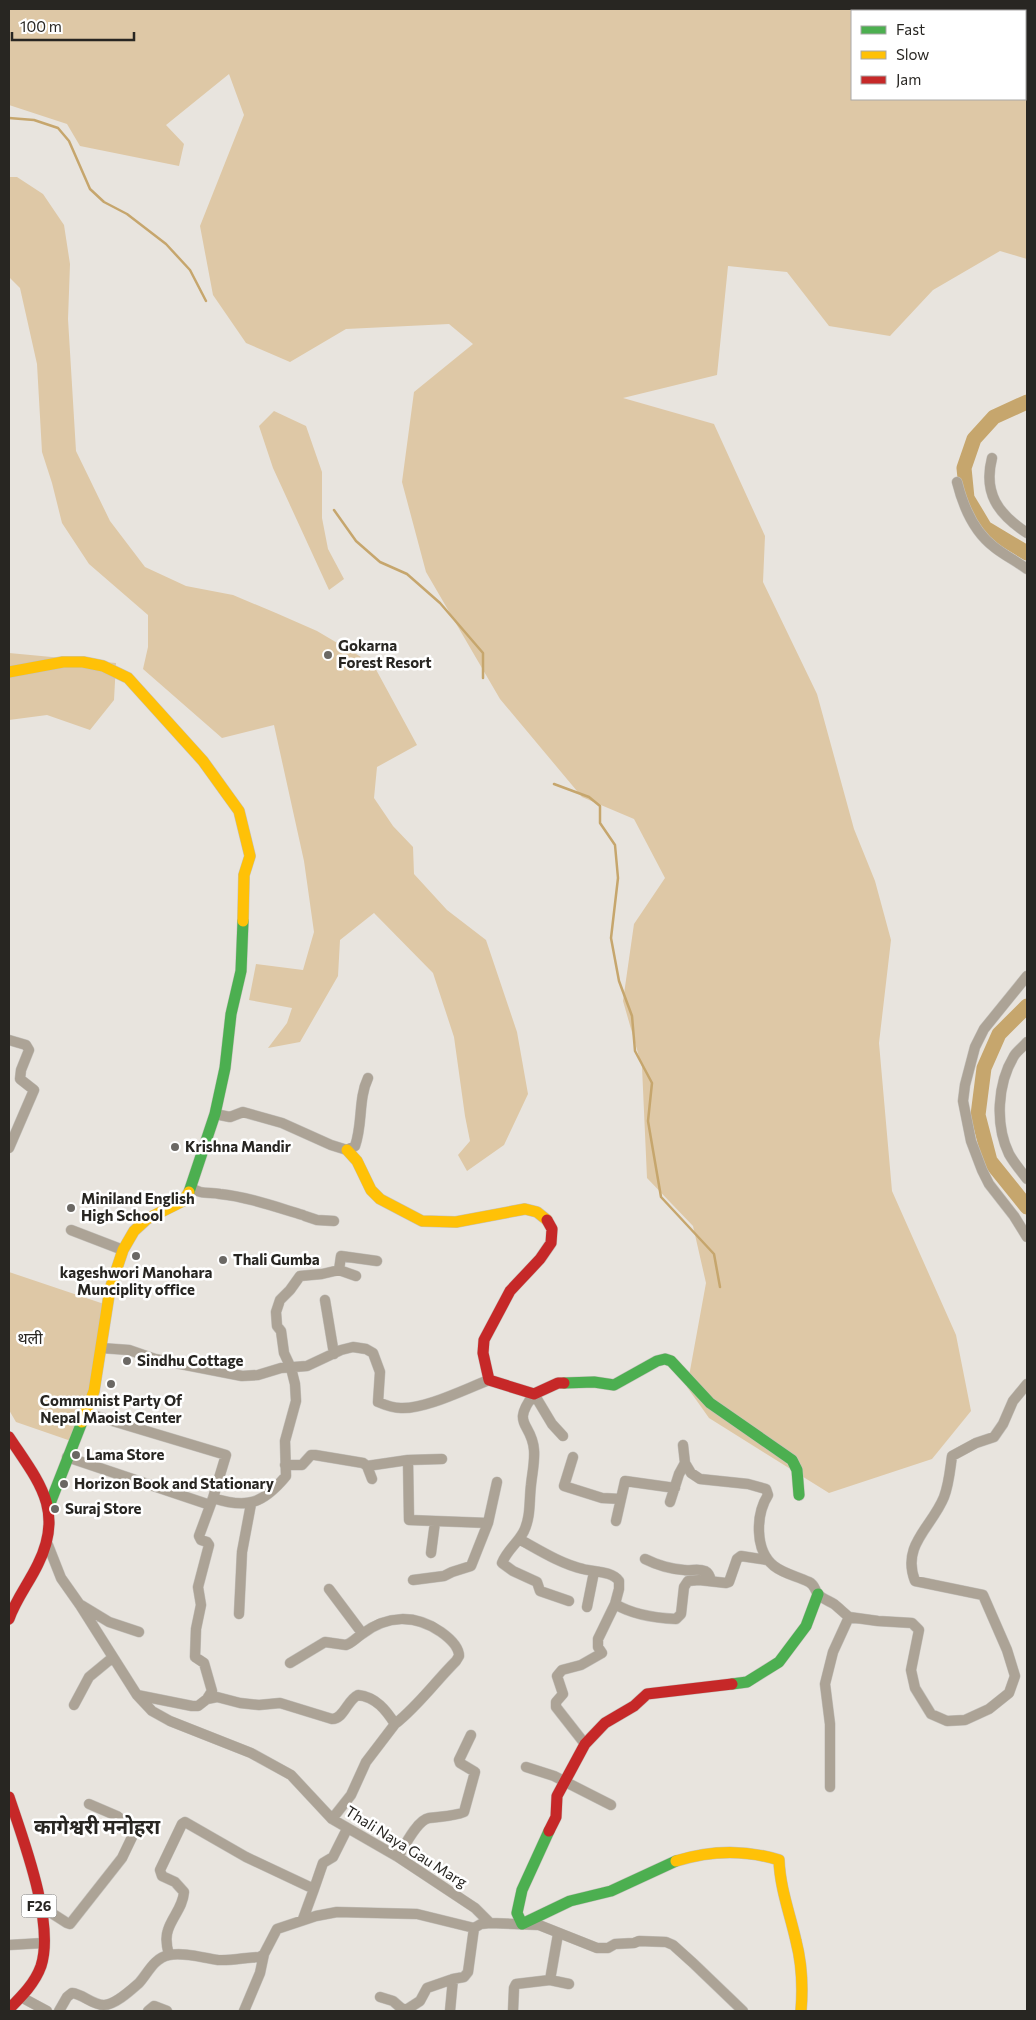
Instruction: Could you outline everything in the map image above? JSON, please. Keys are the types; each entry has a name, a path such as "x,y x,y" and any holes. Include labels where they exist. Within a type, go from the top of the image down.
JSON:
{"street":[{"path":"992,458 989,471 990,486 994,500 1008,520 1027,533"},
{"path":"957,482 966,512 978,531 992,546 1027,569"},
{"path":"9,672 63,662 83,662 103,666 128,678 203,761 239,811 250,856 244,875 242,971 231,1014 225,1068 215,1114 191,1187 183,1201 147,1219 134,1231 123,1250 110,1289 104,1316 94,1391 49,1506"},
{"path":"1027,976 984,1029 975,1047 966,1079 963,1101 971,1141 982,1170 989,1184 1014,1216 1027,1237"},
{"path":"9,1040 26,1045 29,1050 21,1070 20,1079 34,1090 9,1148"},
{"path":"1027,1042 1014,1056 1004,1079 1000,1115 1002,1132 1009,1154 1027,1179"},
{"path":"347,1150 355,1146 360,1134 364,1086 368,1078"},
{"path":"215,1114 230,1117 243,1112 270,1119 317,1138 331,1146 347,1150 357,1161 371,1190 380,1199 422,1220 456,1222 525,1209 537,1212 545,1217 552,1229 551,1243 540,1259 510,1292 484,1340 483,1353 488,1380"},
{"path":"191,1187 196,1192 222,1194 260,1202 317,1220 334,1221"},
{"path":"70,1230 123,1250"},
{"path":"339,1270 341,1256 377,1261"},
{"path":"67,1457 212,1502 250,1504 260,1500 276,1488 286,1476 285,1441 296,1401 292,1368 284,1353 281,1331 277,1326 276,1312 280,1300 300,1276 339,1270 356,1276"},
{"path":"325,1300 334,1354"},
{"path":"101,1348 129,1350 155,1359 242,1376 258,1375 281,1368 307,1366 353,1347 366,1349 373,1353 380,1372 378,1402 400,1408 420,1405 447,1397 488,1380 534,1394 552,1424 563,1436"},
{"path":"569,1601 540,1591 537,1582 503,1565 503,1560 519,1539 528,1519 531,1502 530,1488 534,1450 522,1419 524,1408 534,1394 558,1384 594,1382 614,1386 657,1361 665,1359 671,1361 710,1403 792,1460 797,1470 799,1495"},
{"path":"683,1444 685,1463 691,1473 700,1479 748,1484 766,1489 768,1495 764,1502 759,1526 762,1549 767,1560 775,1567 810,1582 818,1594 835,1605 848,1617 912,1623 918,1630 911,1670 915,1688 931,1714 947,1721 964,1720 989,1709 1009,1693 1015,1676 1007,1650 983,1595 915,1580 911,1571 911,1557 917,1541 943,1499 949,1481 952,1456 976,1443 994,1437 1003,1424 1013,1401 1027,1384"},
{"path":"86,1413 226,1455 200,1536 201,1540 209,1545 198,1587 201,1605 194,1645 195,1657 204,1663 212,1691 207,1699 198,1706 137,1695"},
{"path":"9,1437 44,1492 49,1506 51,1524 48,1545 15,1603 9,1619"},
{"path":"285,1465 302,1465 311,1455 314,1455 363,1463 367,1466 372,1479"},
{"path":"573,1457 564,1486 602,1498 621,1499"},
{"path":"367,1466 408,1460 442,1459"},
{"path":"408,1460 409,1520 488,1523"},
{"path":"670,1502 678,1474 685,1463"},
{"path":"616,1521 625,1481 675,1488"},
{"path":"414,1580 444,1576 471,1566 488,1523 497,1482"},
{"path":"239,1614 242,1552 250,1504"},
{"path":"431,1553 435,1522"},
{"path":"519,1539 580,1569 603,1572 617,1578 619,1589 616,1604 598,1639 598,1647 602,1653 580,1665 562,1670 557,1676 563,1694 556,1702 556,1707 585,1744"},
{"name":"Thali Naya Gau Marg","path":"48,1545 61,1578 137,1695 152,1711 164,1718 252,1753 291,1775 332,1819 398,1858 476,1908 490,1923"},
{"path":"616,1604 631,1612 660,1618 676,1618 681,1614 685,1584 688,1581 726,1583 729,1582 737,1559 741,1556 767,1560"},
{"path":"645,1559 656,1565 670,1568 699,1569 710,1575 711,1581"},
{"path":"588,1607 594,1572"},
{"path":"329,1589 362,1633"},
{"path":"522,1924 517,1913 518,1901 527,1876 556,1817 557,1796 585,1744 605,1723 634,1706 647,1694 747,1682 779,1662 806,1626 818,1594"},
{"path":"80,1605 109,1622 139,1632"},
{"path":"830,1787 830,1724 825,1684 833,1652 848,1617"},
{"path":"290,1663 325,1642 346,1645 362,1633 378,1625 407,1618 420,1620 445,1635 459,1651 456,1661 430,1688 417,1705 395,1724 366,1762 351,1795 332,1819"},
{"path":"74,1705 89,1678 112,1658"},
{"path":"207,1699 216,1697 240,1703 259,1705 280,1703 336,1719 353,1698 358,1695 373,1700 383,1707 395,1724"},
{"path":"398,1858 417,1827 424,1820 458,1815 464,1812 475,1772 460,1763 459,1760 471,1735"},
{"path":"526,1767 565,1781 611,1805"},
{"name":"F26","path":"9,1796 31,1868 39,1905 43,1943 42,1959 37,1974 21,1997 9,2009"},
{"path":"39,1905 70,1924 122,1858 133,1834 132,1828 117,1816 89,1804"},
{"path":"169,1955 167,1931 177,1914 184,1892 176,1882 162,1876 160,1870 182,1824 185,1822 246,1857 314,1889"},
{"path":"303,1919 323,1863 333,1857 347,1829"},
{"path":"522,1924 547,1910 573,1900 611,1891 662,1866 699,1854 721,1850 763,1854 779,1860 779,1875 800,1960 804,1988 801,2011"},
{"path":"244,2011 260,1973 264,1954 277,1929 303,1919 337,1912 418,1914 474,1928 481,1924 490,1923 539,1925 597,1948 608,1948 616,1944 639,1941 666,1942 680,1951 743,2011"},
{"path":"380,1997 393,2001 406,2010 420,2001 427,1988 464,1977 468,1972 474,1928"},
{"path":"550,1980 558,1934"},
{"path":"9,1945 43,1943"},
{"path":"59,2011 67,1997 72,1993 78,1994 94,2003 111,2004 138,1983 160,1958 169,1955 199,1956 220,1960 260,1957 264,1954"},
{"path":"450,2011 453,1979"},
{"path":"513,2011 514,1986 550,1980 569,1984"},
{"path":"21,1997 47,2011"},
{"path":"148,2011 154,2006 167,2011"}],"shaded area":[{"path":"9,9 1027,9 1027,259 1000,251 933,290 890,336 829,326 787,272 728,266 717,375 623,398 714,424 765,536 763,582 817,694 854,829 875,881 891,940 879,1043 892,1191 956,1335 971,1411 932,1459 829,1493 709,1418 687,1387 706,1283 693,1226 647,1178 642,1067 623,1001 634,924 665,878 634,819 582,797 500,699 426,572 402,482 414,392 473,344 449,324 346,329 290,362 246,343 213,295 200,226 244,115 229,74 166,125 184,144 179,166 80,146 67,124 9,105"},
{"path":"9,177 17,177 43,194 64,225 70,264 68,319 76,451 110,521 145,567 186,586 233,595 276,613 317,631 373,664 417,745 377,767 374,798 393,826 413,847 414,874 447,910 486,940 517,1032 528,1094 504,1145 467,1171 458,1155 470,1141 454,1037 433,973 374,913 340,940 338,976 300,1042 268,1048 287,1023 292,1008 249,1000 256,964 303,970 314,932 304,861 274,725 222,738 143,669 148,647 148,615 89,564 62,523 42,452 37,364 20,288 9,277"},
{"path":"274,411 306,426 322,472 322,518 328,549 344,579 329,590 273,468 259,426"},
{"path":"9,653 116,663 114,700 90,730 47,715 9,720"},
{"path":"9,1272 107,1305 85,1408 71,1441 16,1422 9,1410"}],"waterway":[{"path":"9,118 34,120 58,128 69,141 90,189 104,202 127,214 166,244 190,270 206,301"},
{"path":"1027,402 994,417 974,439 964,468 967,498 985,528 1027,553"},
{"path":"334,510 356,541 380,562 407,574 440,603 483,653 483,678"},
{"path":"554,784 589,797 600,806 600,823 615,845 618,878 611,938 619,981 632,1016 635,1051 652,1083 648,1121 661,1197 714,1254 720,1287"},
{"path":"1027,1006 999,1034 984,1068 978,1115 990,1161 1027,1207"}],"traffic: fast":[{"path":"189,1192 215,1114 225,1068 231,1014 241,971 243,921"},
{"path":"564,1383 594,1382 614,1385 657,1361 665,1359 671,1361 710,1403 792,1460 797,1470 799,1495"},
{"path":"49,1506 82,1422"},
{"path":"732,1684 747,1682 779,1662 806,1626 818,1594"},
{"path":"549,1831 522,1890 517,1913 522,1924 570,1901 611,1891 676,1861"}],"traffic: slow":[{"path":"9,672 63,662 83,662 103,666 128,678 203,761 239,811 250,856 244,875 243,921"},
{"path":"347,1150 357,1161 371,1190 380,1199 422,1221 456,1222 525,1209 537,1212 547,1220"},
{"path":"82,1422 94,1391 110,1289 123,1250 134,1231 147,1219 183,1201 189,1192"},
{"path":"676,1861 689,1857 728,1852 766,1856 779,1860 783,1891 800,1958 802,1984 801,2011"}],"traffic: jam":[{"path":"547,1220 552,1229 551,1243 540,1259 510,1291 484,1340 483,1353 489,1380 534,1394 558,1383 564,1383"},
{"path":"9,1437 38,1482 48,1512 49,1528 46,1545 38,1564 9,1619"},
{"path":"549,1831 556,1817 557,1796 585,1744 605,1723 634,1706 647,1694 732,1684"},
{"path":"9,1797 36,1881 44,1927 44,1948 41,1966 32,1984 9,2009"}],"place":[{"name":"Gokarna Forest Resort","path":"328,655"},
{"name":"Krishna Mandir","path":"175,1147"},
{"name":"Miniland English High School","path":"71,1208"},
{"name":"kageshwori Manohara Munciplity office","path":"136,1256"},
{"name":"Thali Gumba","path":"223,1260"},
{"name":"Sindhu Cottage","path":"127,1361"},
{"name":"Communist Party Of Nepal Maoist Center","path":"111,1384"},
{"name":"Lama Store","path":"76,1455"},
{"name":"Horizon Book and Stationary","path":"64,1484"},
{"name":"Suraj Store","path":"55,1509"}],"district":[{"name":"थली","path":"30,1338"},
{"name":"कागेश्वरी मनोहरा","path":"97,1827"}]}
